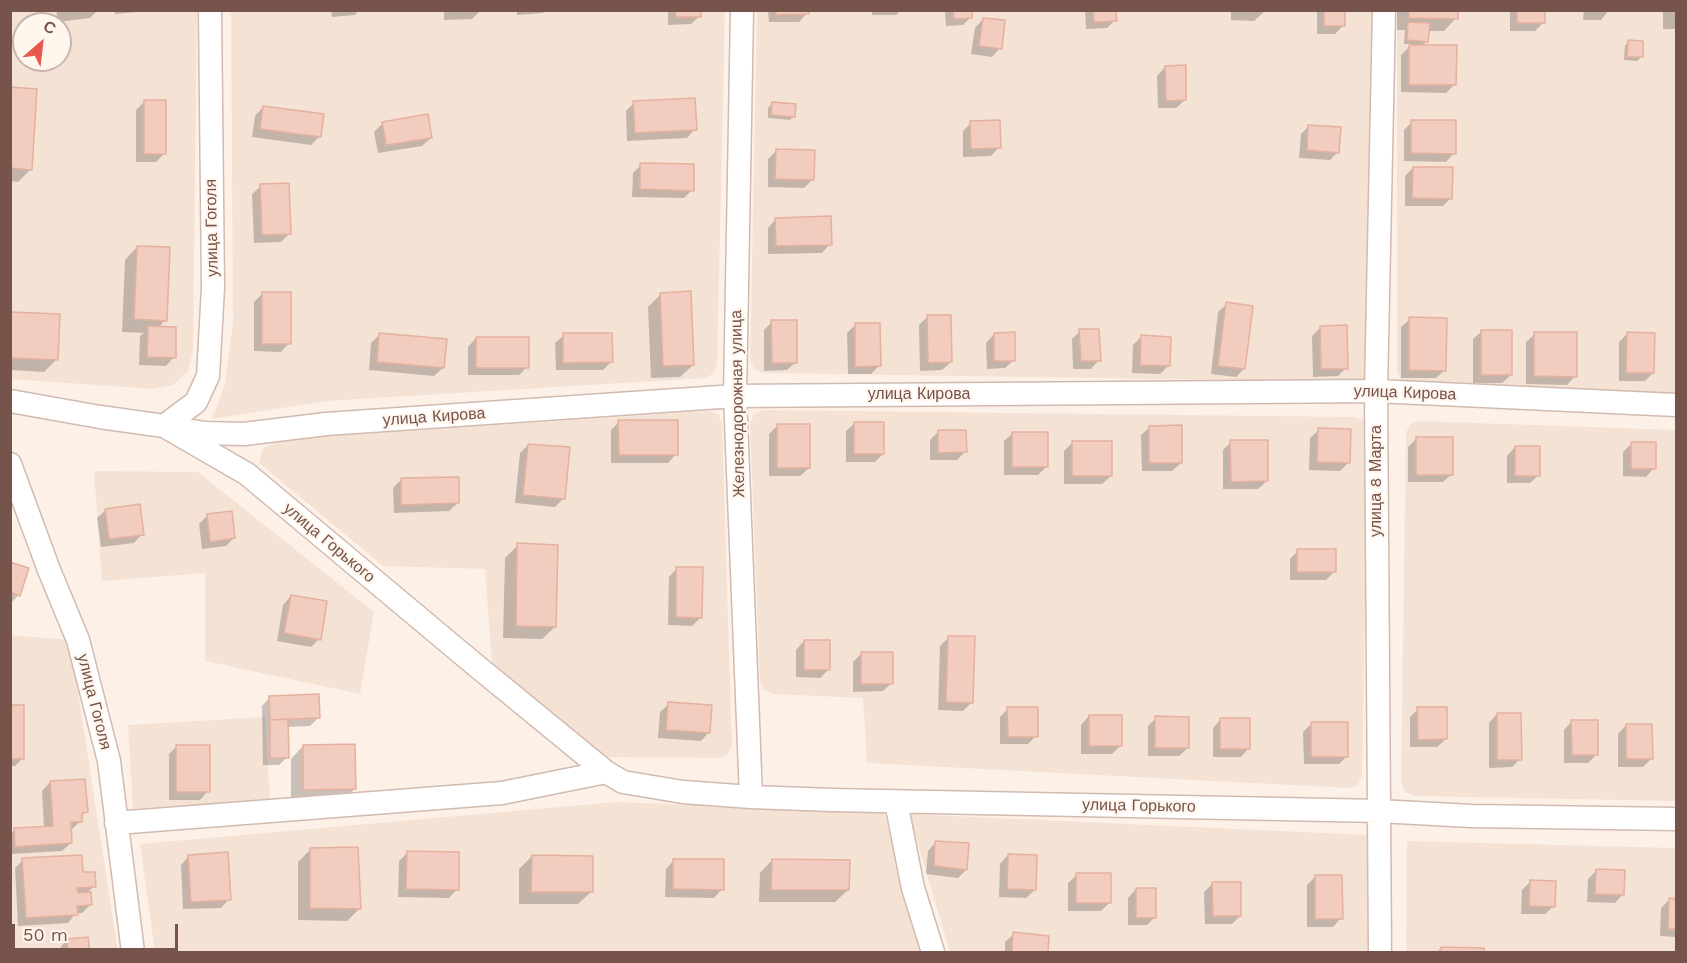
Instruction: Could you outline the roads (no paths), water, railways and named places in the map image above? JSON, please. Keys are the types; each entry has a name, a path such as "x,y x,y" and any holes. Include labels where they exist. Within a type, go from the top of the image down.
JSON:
{"street":[{"name":"улица Гоголя","path":"164,426 196,402 208,376 213,288 210,10"},
{"name":"Железнодорожная улица","path":"742,10 735,396 751,797"},
{"name":"улица 8 Марта","path":"1380,952 1376,391 1384,10"},
{"name":"улица Кирова","path":"164,426 205,434 244,434 326,424 735,396 1376,391 1677,405"},
{"name":"улица Горького","path":"10,401 164,426 247,474 472,663 606,772 623,782 683,792 751,797 1379,811 1471,816 1677,819"},
{"name":"улица Гоголя","path":"10,464 78,640 108,761 133,952"},
{"path":"116,823 502,794 606,772"},
{"path":"896,802 913,888 933,952"}]}
